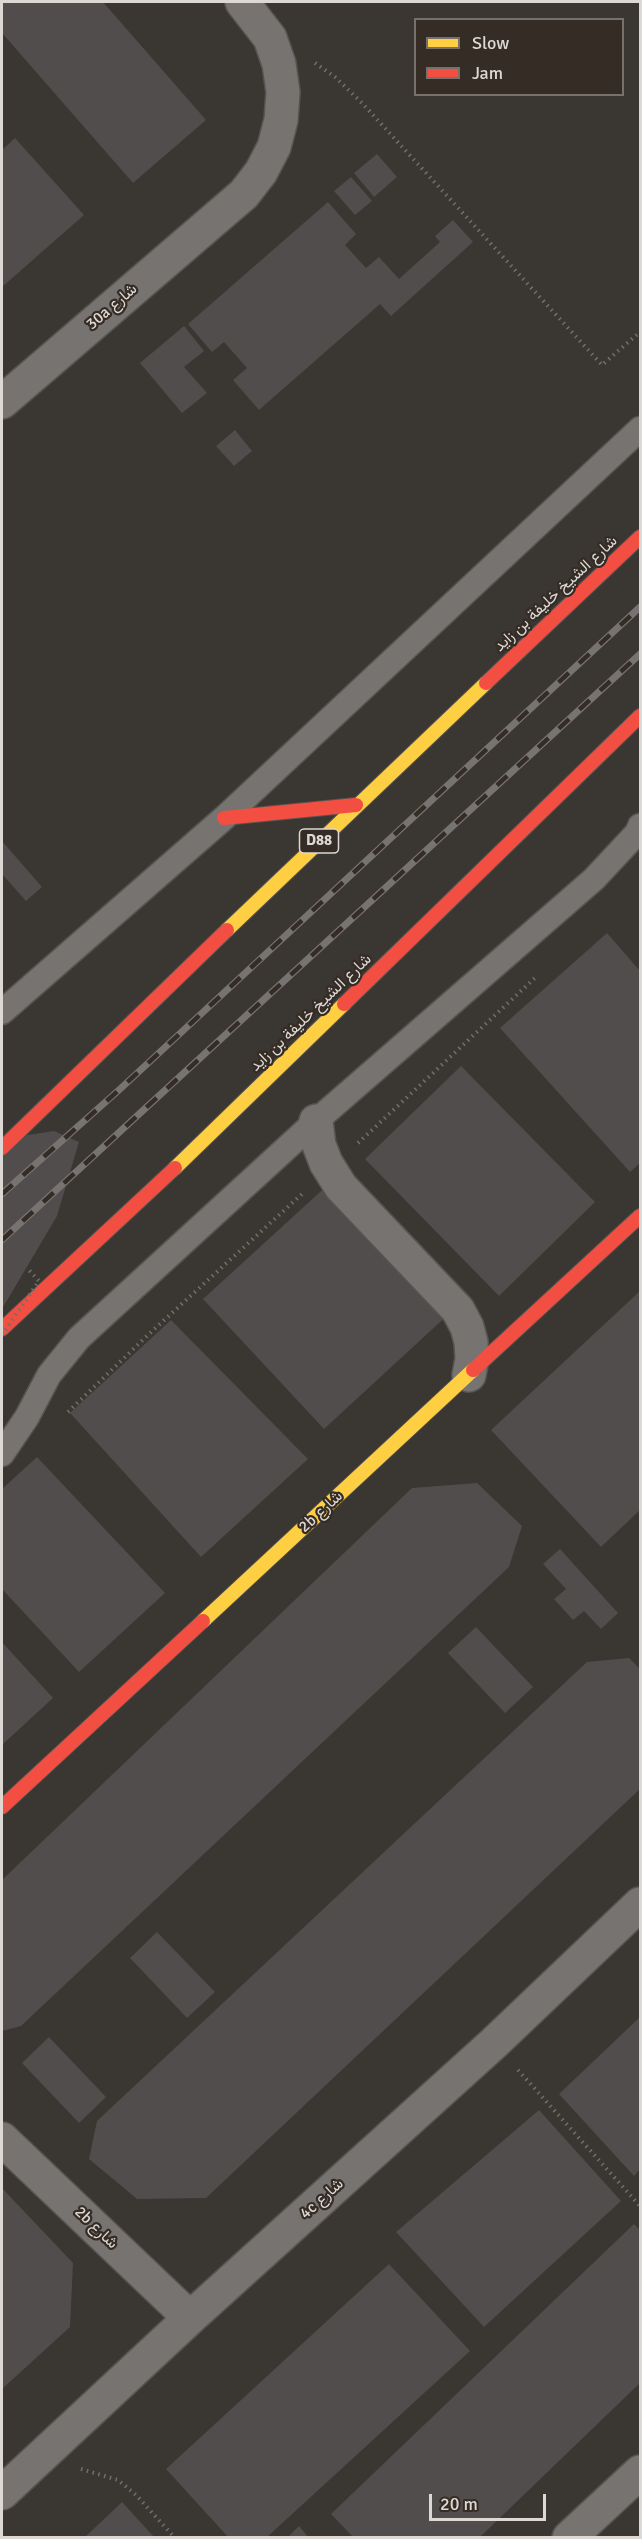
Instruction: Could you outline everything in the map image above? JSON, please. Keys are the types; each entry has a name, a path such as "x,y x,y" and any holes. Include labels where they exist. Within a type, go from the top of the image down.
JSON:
{"main road":[{"name":"شارع الشيخ خليفة بن زايد","path":"2,1148 356,806 640,537"},
{"name":"شارع الشيخ خليفة بن زايد","path":"2,1329 140,1202 640,716"},
{"path":"224,818 356,806"},
{"name":"2b شارع","path":"2,1807 640,1216"}],"street":[{"name":"30a شارع","path":"2,402 244,194 261,172 281,120 283,92 279,64 270,38 242,2"},
{"path":"316,1121 319,1146 326,1163 341,1187 458,1310 467,1327 471,1342 472,1359 469,1375"},
{"name":"4c شارع","path":"2,2493 190,2318 494,2043 640,1904"},
{"name":"2b شارع","path":"2,2139 190,2318"},
{"path":"569,2538 640,2472"},
{"path":"605,2505 622,2502 640,2503"}],"lane":[{"path":"2,1012 224,818 640,429"},
{"path":"2,1454 27,1417 49,1375 79,1338 316,1121 594,879 630,841 640,826"}],"path":[{"path":"270,38 304,55 335,77 362,103 602,365 640,332"},
{"path":"2,1335 39,1281 27,1268"},
{"path":"494,2043 640,2206"},
{"path":"53,2446 84,2471 118,2480 136,2495 175,2538"}],"building":[{"path":"2,2 103,2 206,120 133,183 2,33"},
{"path":"15,138 84,215 2,287 2,150"},
{"path":"377,154 397,177 374,197 354,173"},
{"path":"351,177 372,201 355,215 334,191"},
{"path":"328,202 356,234 345,245 366,268 379,257 399,279 440,242 435,236 453,220 473,242 391,316 380,304 259,410 233,380 247,368 224,342 212,352 188,324"},
{"path":"184,326 204,351 184,367 207,393 182,413 140,363"},
{"path":"235,430 252,451 234,466 216,446"},
{"path":"2,841 42,887 26,901 2,874"},
{"path":"607,933 640,971 640,1163 630,1172 500,1028"},
{"path":"461,1066 595,1202 499,1296 365,1159"},
{"path":"54,1131 79,1142 57,1216 2,1309 2,1139"},
{"path":"331,1182 451,1312 324,1429 203,1299"},
{"path":"640,1291 640,1510 601,1547 491,1430"},
{"path":"171,1320 308,1459 201,1557 70,1413"},
{"path":"37,1457 165,1593 79,1672 2,1589 2,1489"},
{"path":"477,1483 522,1526 509,1567 21,2026 2,2031 2,1880 412,1488"},
{"path":"560,1549 618,1613 601,1629 584,1611 573,1620 554,1599 566,1589 543,1564"},
{"path":"476,1627 533,1687 505,1713 448,1653"},
{"path":"2,1642 53,1698 2,1745"},
{"path":"629,1658 640,1669 640,1789 206,2198 137,2199 89,2159 97,2121 587,1662"},
{"path":"157,1932 215,1992 187,2018 130,1958"},
{"path":"640,2017 640,2169 634,2176 559,2094"},
{"path":"49,2037 106,2097 79,2123 22,2063"},
{"path":"539,2110 621,2201 484,2327 396,2232"},
{"path":"2,2188 73,2263 70,2327 2,2389"},
{"path":"634,2224 640,2230 640,2383 479,2538 354,2538 331,2514"},
{"path":"389,2264 470,2351 266,2538 229,2538 166,2469"},
{"path":"122,2502 155,2538 84,2538"},
{"path":"299,2526 309,2538 287,2538"}],"railway":[{"path":"2,1194 119,1090 640,607"},
{"path":"2,1240 640,654"}],"traffic: slow":[{"path":"227,930 486,683"},
{"path":"175,1168 344,1004"},
{"path":"203,1621 473,1370"}],"traffic: jam":[{"path":"486,683 640,537"},
{"path":"344,1004 640,716"},
{"path":"224,818 356,805"},
{"path":"2,1148 227,930"},
{"path":"2,1329 175,1168"},
{"path":"473,1370 640,1216"},
{"path":"2,1807 203,1621"}]}
